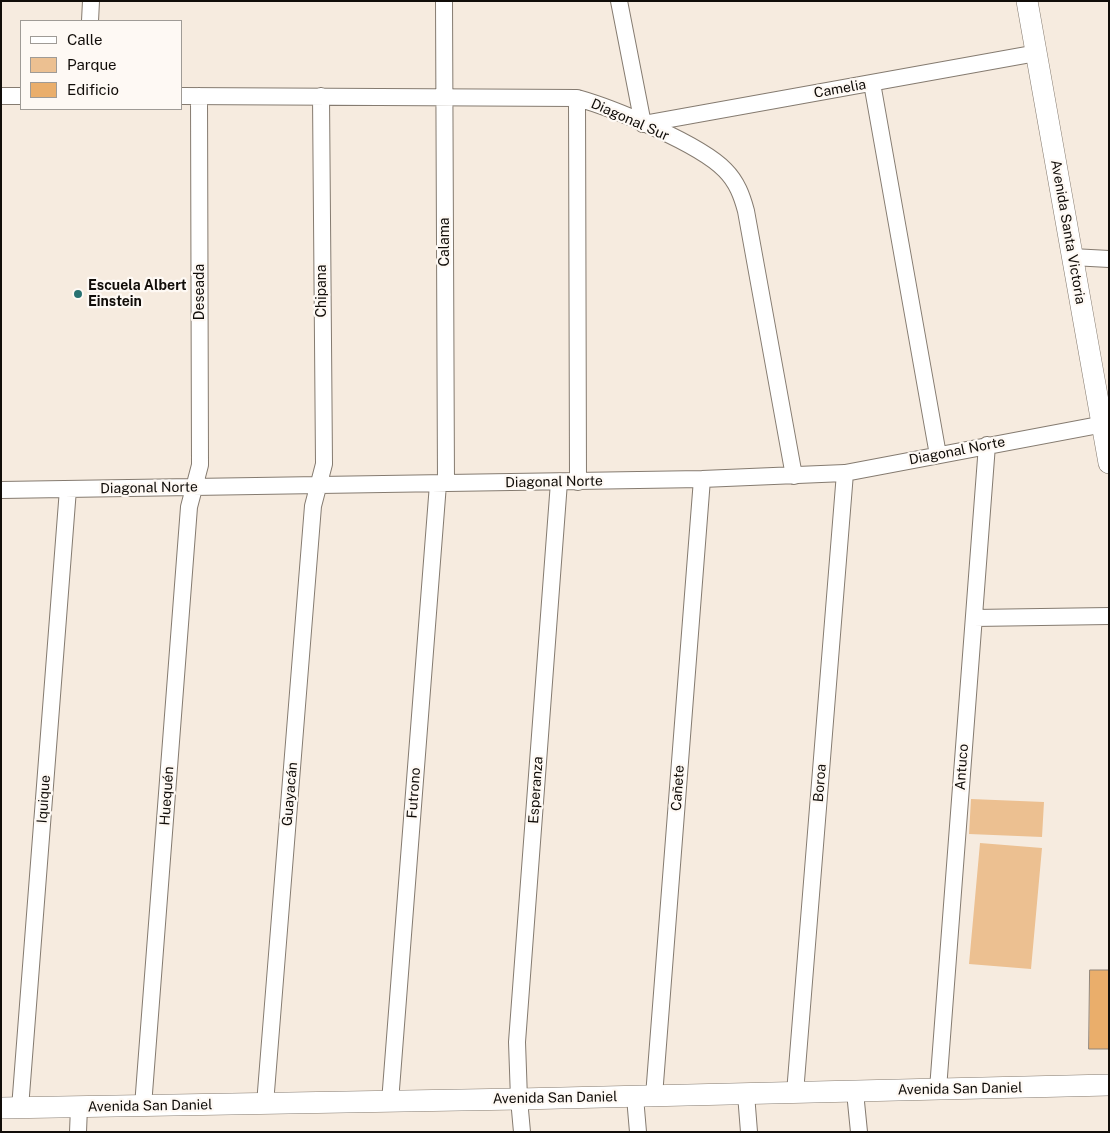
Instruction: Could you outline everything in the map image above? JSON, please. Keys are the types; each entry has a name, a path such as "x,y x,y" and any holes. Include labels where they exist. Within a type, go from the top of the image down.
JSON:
{"street":[{"path":"90,20 91,1"},
{"name":"Calama","path":"442,484 444,1"},
{"path":"619,1 643,124"},
{"name":"Avenida Santa Victoria","path":"1027,1 1072,257 1105,424 1109,463"},
{"name":"Camelia","path":"643,124 1036,54"},
{"path":"872,83 938,455"},
{"path":"1,96 20,96"},
{"name":"Diagonal Sur","path":"182,96 577,98 597,104 643,124 717,163 734,181 742,196 746,211 794,476"},
{"name":"Deseada","path":"194,487 200,465 199,96"},
{"name":"Chipana","path":"319,485 324,464 321,96"},
{"path":"577,98 578,482"},
{"path":"1072,257 1109,259"},
{"name":"Diagonal Norte","path":"1,490 578,482 845,473 1105,424"},
{"name":"Antuco","path":"938,1089 987,445"},
{"name":"Boroa","path":"796,1093 845,473"},
{"name":"Cañete","path":"638,1132 644,1096 702,479"},
{"name":"Esperanza","path":"522,1132 518,1099 517,1042 559,482"},
{"name":"Futrono","path":"390,1102 442,484"},
{"name":"Guayacán","path":"264,1104 313,506 319,485"},
{"name":"Huequén","path":"143,1106 189,507 194,487"},
{"name":"Iquique","path":"10,1108 68,489"},
{"path":"974,618 1109,616"},
{"name":"Avenida San Daniel","path":"10,1108 390,1102 1109,1085"},
{"path":"855,1092 859,1132"},
{"path":"746,1094 749,1132"},
{"path":"78,1132 79,1107"}],"green space":[{"path":"971,799 1044,802 1042,837 969,834"},
{"path":"980,843 1042,848 1031,969 969,964"}],"building":[{"path":"1090,970 1109,970 1109,1049 1089,1049"}],"place":[{"name":"Escuela Albert Einstein","path":"78,294"}]}
